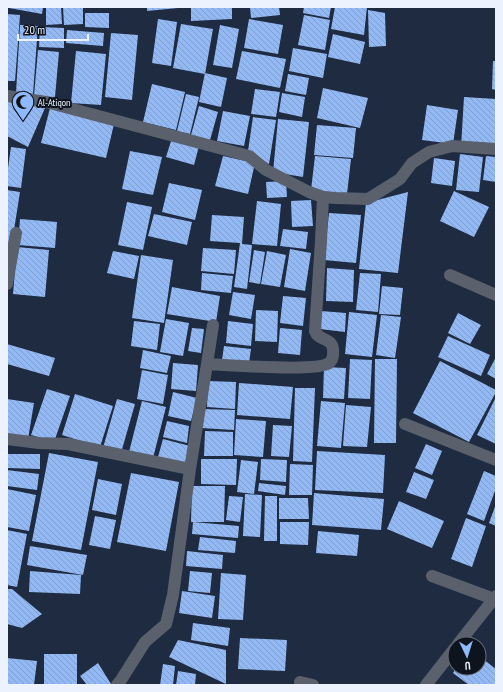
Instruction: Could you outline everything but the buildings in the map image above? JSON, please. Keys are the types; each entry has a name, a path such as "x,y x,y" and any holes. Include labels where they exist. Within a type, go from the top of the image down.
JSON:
{"street":[{"path":"7,96 46,102 249,156 266,170 309,192 323,197 368,199 400,179 412,162 429,152 452,146 496,149"},
{"path":"207,364 251,367 313,367 330,363 333,355 332,344 330,341 318,336 315,333 323,197"},
{"path":"7,284 16,233"},
{"path":"450,275 496,295"},
{"path":"117,685 145,642 166,624 173,595 190,469 213,325"},
{"path":"405,424 496,460"},
{"path":"7,439 39,443 68,444 190,469"},
{"path":"432,576 495,597 464,636"},
{"path":"426,685 447,658"},
{"path":"300,682 313,685"}],"place":[{"name":"Al-Atiqon","path":"23,122"}]}
